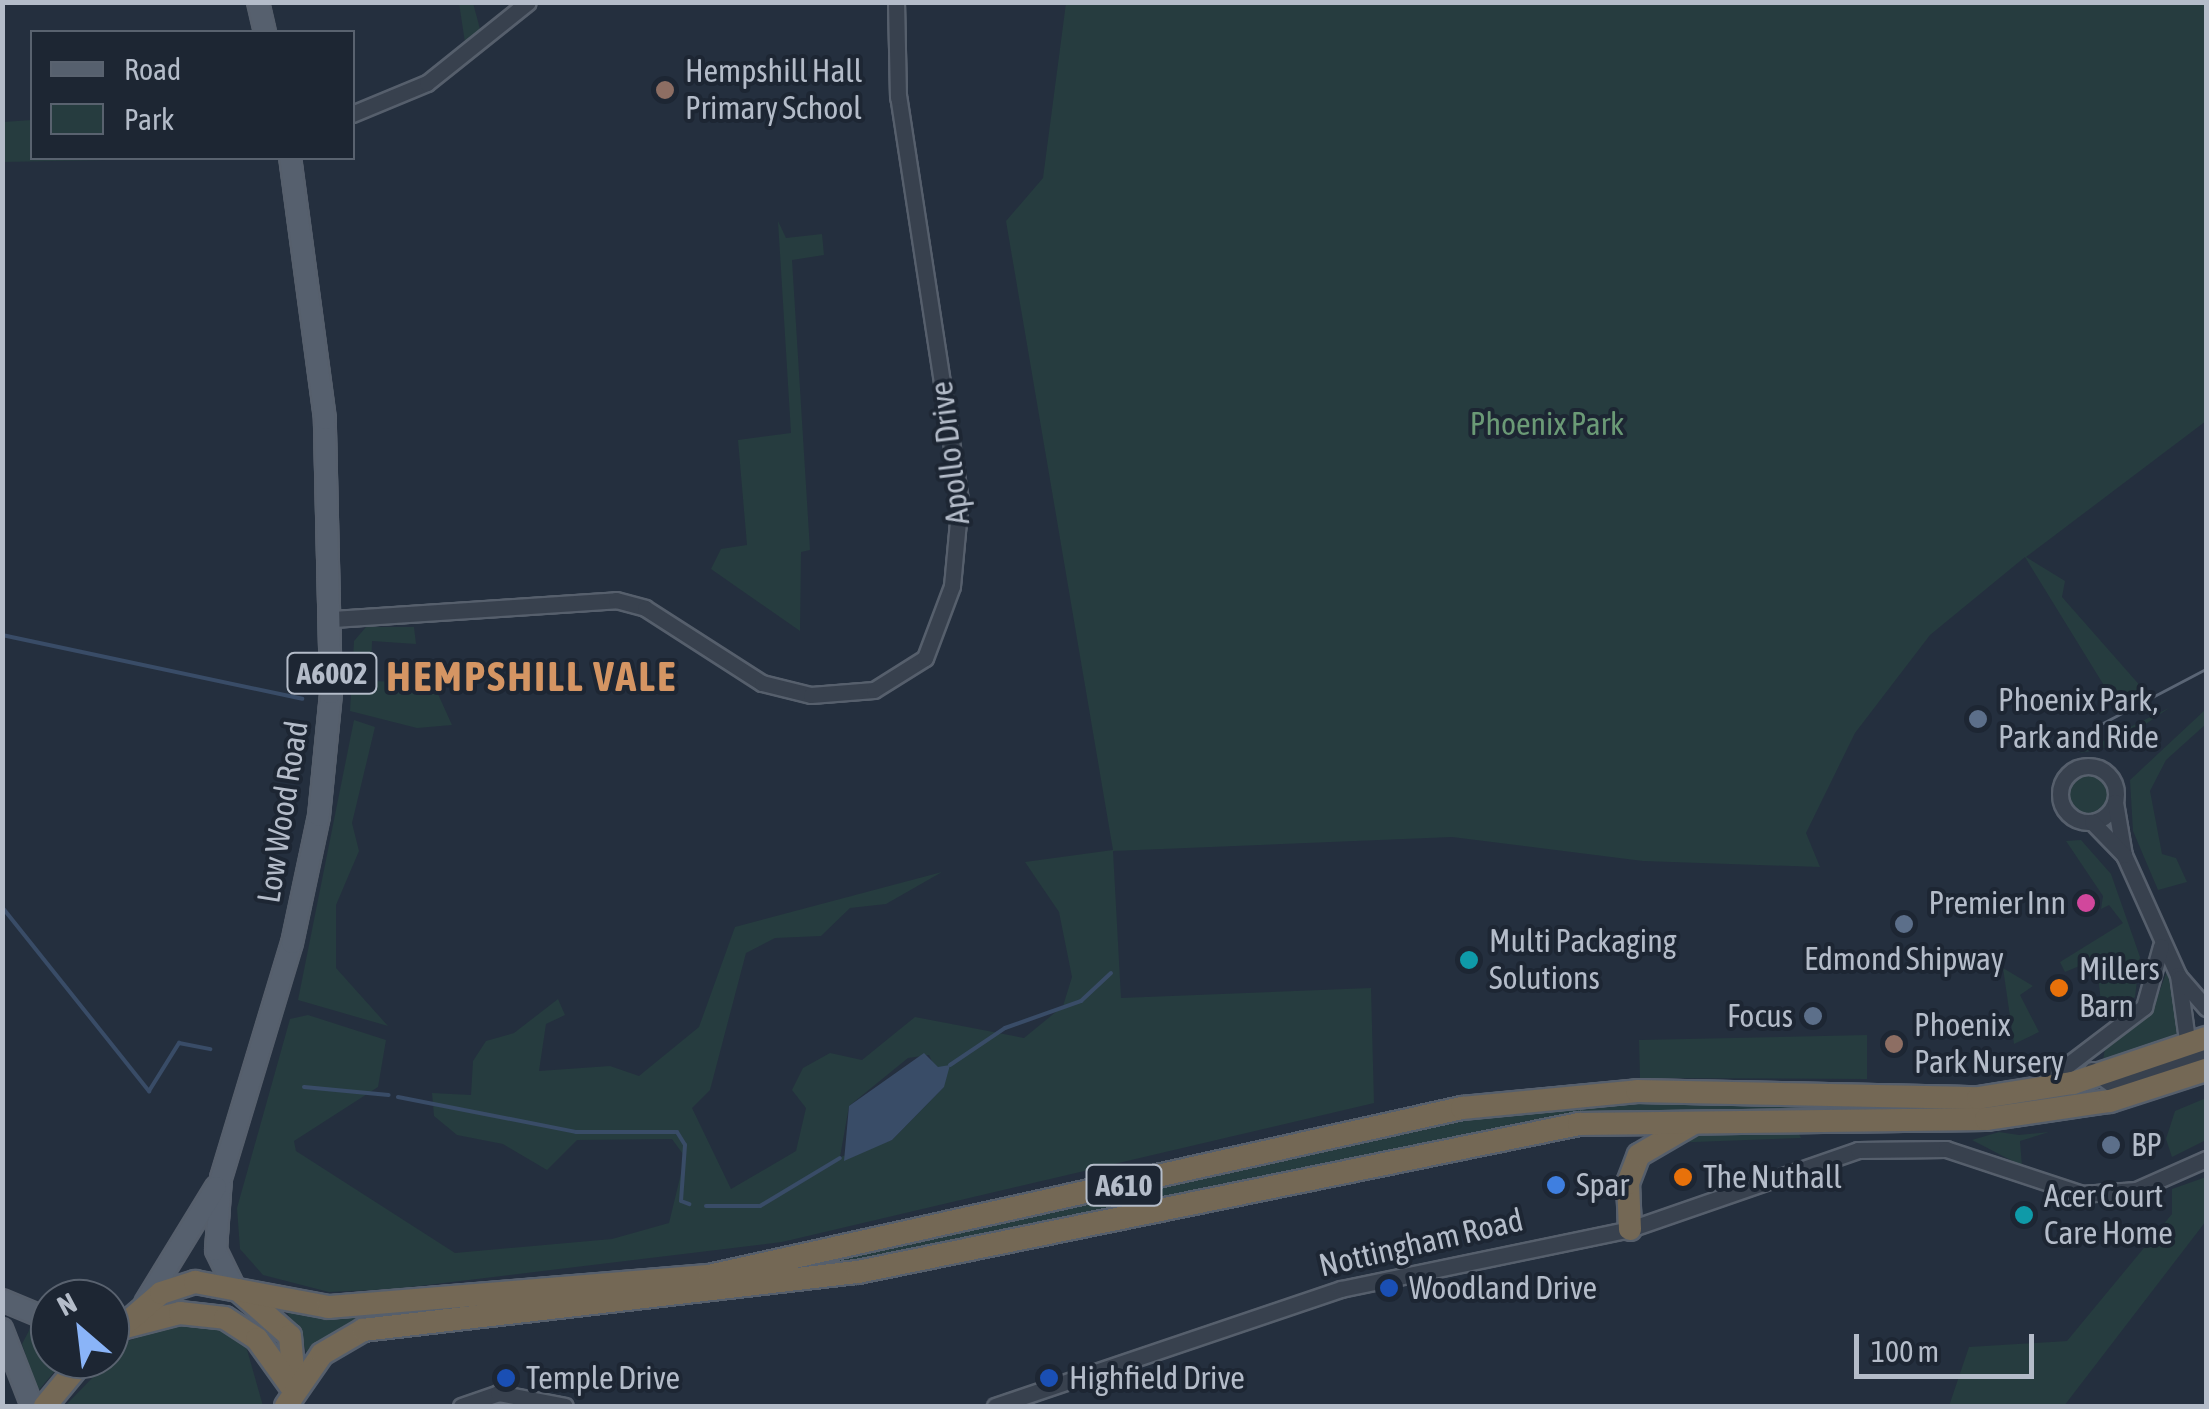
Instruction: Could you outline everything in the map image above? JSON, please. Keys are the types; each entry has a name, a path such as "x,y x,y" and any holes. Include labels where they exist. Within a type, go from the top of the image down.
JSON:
{"highway":[{"name":"A610","path":"130,1318 177,1286 232,1283 329,1307 709,1276 1520,1099 2031,1091 2200,1057"},
{"name":"A610","path":"292,1403 322,1354 362,1330 858,1272 1386,1158 1620,1121 1709,1117 1986,1119 2096,1104 2200,1057"},
{"path":"1630,1229 1628,1183 1639,1156 1709,1117"},
{"path":"1620,1121 1639,1156"},
{"path":"232,1283 290,1336 292,1403"},
{"path":"130,1329 201,1312 240,1326 272,1361 292,1403"},
{"path":"45,1406 67,1379"}],"main road":[{"path":"258,2 265,30"},
{"name":"Low Wood Road","path":"232,1283 216,1250 221,1178 292,943 319,816 333,618 325,418 290,160"},
{"name":"A6002","path":"144,1305 221,1178"},
{"path":"2,1300 30,1312"},
{"path":"2,1330 32,1406"}],"street":[{"path":"355,113 426,83 528,2"},
{"name":"Apollo Drive","path":"333,618 616,600 645,608 762,683 811,695 874,690 925,658 952,586 960,500 898,96 894,57 896,2"},
{"path":"2124,855 2092,822 2064,807 2068,775 2098,768 2114,782 2124,855 2162,946 2178,975 2206,1008"},
{"path":"2092,822 2115,802"},
{"path":"2031,1091 2092,1052 2148,1000 2162,946"},
{"path":"2178,975 2200,1057"},
{"path":"2092,1052 2094,1077"},
{"name":"Nottingham Road","path":"995,1406 1341,1289 1630,1229 1870,1148 1946,1149 2082,1194 2136,1190 2206,1160"},
{"path":"461,1406 498,1392 565,1406"}],"green space":[{"path":"459,3 473,3 483,40 467,56"},
{"name":"Phoenix Park","path":"1066,3 2206,3 2206,421 2026,557 2065,581 2062,597 2143,689 2116,705 2025,557 1930,635 1855,733 1806,833 1820,867 1643,861 1452,837 1113,851 1121,998 1371,988 1374,1103 782,1242 394,1289 329,1292 263,1275 240,1249 237,1208 290,1019 308,1015 386,1040 378,1087 294,1141 296,1151 455,1253 612,1239 669,1223 685,1157 672,1139 577,1140 547,1170 503,1144 457,1135 434,1116 432,1093 471,1095 473,1061 486,1041 514,1033 558,999 565,1015 546,1024 539,1071 610,1066 639,1076 699,1027 735,927 942,872 886,904 850,908 821,936 775,938 746,953 710,1090 692,1108 731,1189 796,1151 806,1108 792,1090 803,1068 830,1053 862,1060 915,1017 1024,1038 1063,1006 1072,977 1059,912 1025,862 1113,850 1006,221 1043,178","holes":["929,1055 944,1087 892,1140 840,1157 849,1106 908,1058"]},
{"path":"30,120 30,160 106,160 3,162 3,122"},
{"path":"778,221 786,238 822,234 824,255 792,260 810,550 801,552 800,631 711,569 721,549 747,545 738,440 791,433"},
{"path":"366,627 414,627 416,644 372,641 371,681 433,683 452,725 417,728 350,711 354,641"},
{"path":"2169,708 2114,746 2080,753 2132,726"},
{"path":"2206,709 2206,724 2166,760 2150,791 2162,854 2176,858 2187,882 2158,890 2133,831 2130,780"},
{"path":"354,720 375,727 352,823 359,851 336,905 336,968 388,1026 298,1000"},
{"path":"2088,773 2103,779 2109,794 2103,809 2088,815 2073,809 2067,794 2073,779"},
{"path":"2081,840 2111,874 2140,957 2135,997 2102,1017 2083,1014 2101,1002 2096,959 2065,972 2060,962 2123,923 2109,905 2101,909 2103,896 2066,841"},
{"path":"2003,968 2033,986 2020,995 2039,1032 2014,1044"},
{"path":"2168,968 2183,1038 2102,1066 2106,1042 2153,1009"},
{"path":"1867,1035 1867,1079 1640,1078 1639,1040"},
{"path":"2179,1069 2098,1096 2012,1109 1671,1111 1512,1126 884,1260 708,1290 357,1321 308,1355 285,1308 520,1303 789,1267 1543,1102 1979,1107 2100,1093"},
{"path":"2206,1098 2206,1140 2172,1157 2166,1139 2175,1111"},
{"path":"1797,1130 1801,1138 1668,1143 1678,1132"},
{"path":"1999,1132 2049,1132 2020,1141 2022,1166 1972,1140"},
{"path":"2206,1177 2206,1221 2064,1406 1949,1406 1969,1347 2067,1341 2172,1214 2172,1189"},
{"path":"181,1322 217,1328 246,1346 263,1406 65,1406 91,1379 130,1379 130,1340"},
{"path":"30,1329 30,1368 22,1344"},
{"path":"34,1379 48,1379 38,1391"}],"water":[{"path":"924,1053 938,1067 950,1065 944,1087 892,1140 844,1161 849,1106"}],"waterway":[{"path":"2,635 302,699"},
{"path":"2,907 149,1091 179,1043 210,1049"},
{"path":"950,1065 1005,1028 1081,1001 1111,973"},
{"path":"304,1087 389,1095"},
{"path":"398,1097 576,1132 677,1132 685,1145 681,1201 689,1204"},
{"path":"706,1206 760,1206 840,1158"}],"tram line":[{"path":"2061,745 2206,669"}],"place":[{"name":"Hempshill Hall Primary School","path":"665,90"},
{"name":"Phoenix Park, Park and Ride","path":"1978,719"},
{"name":"Premier Inn","path":"2086,903"},
{"name":"Edmond Shipway","path":"1904,924"},
{"name":"Multi Packaging Solutions","path":"1469,960"},
{"name":"Millers Barn","path":"2059,988"},
{"name":"Focus","path":"1813,1016"},
{"name":"Phoenix Park Nursery","path":"1894,1044"},
{"name":"BP","path":"2111,1145"},
{"name":"The Nuthall","path":"1683,1177"},
{"name":"Spar","path":"1556,1185"},
{"name":"Acer Court Care Home","path":"2024,1215"},
{"name":"Woodland Drive","path":"1389,1288"},
{"name":"Temple Drive","path":"506,1378"},
{"name":"Highfield Drive","path":"1049,1378"}],"district":[{"name":"HEMPSHILL VALE","path":"532,676"}]}
